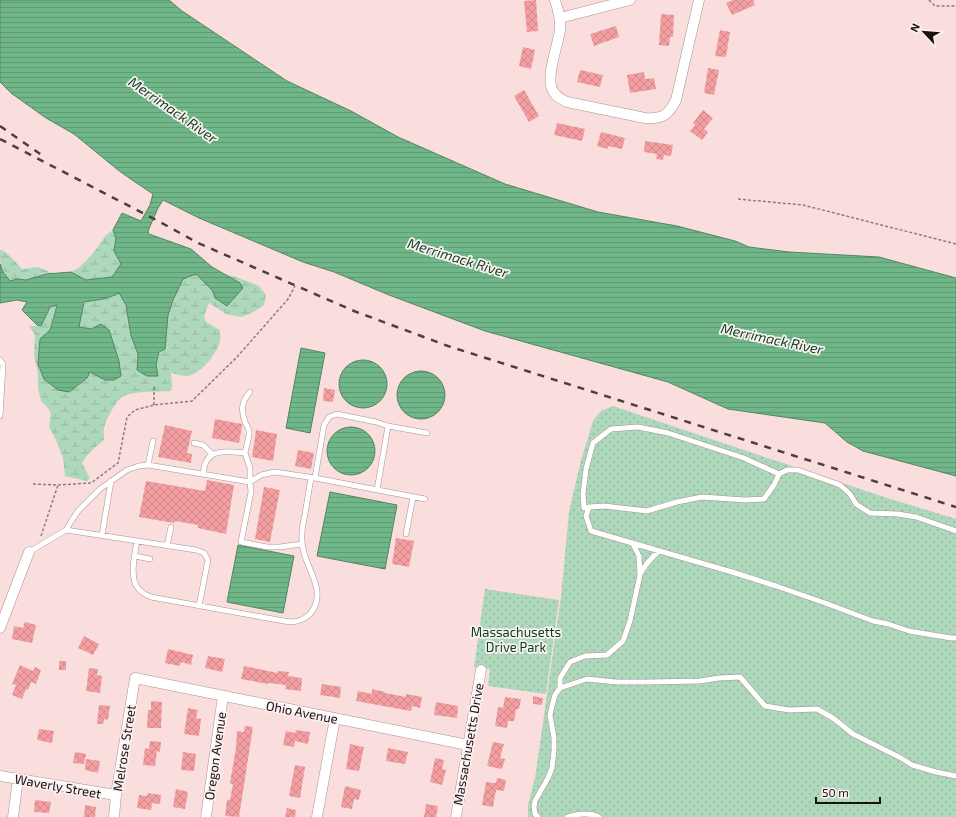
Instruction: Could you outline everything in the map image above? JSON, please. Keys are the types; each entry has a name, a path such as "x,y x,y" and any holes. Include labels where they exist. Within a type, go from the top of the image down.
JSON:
{"street":[{"path":"556,0 560,18 560,31 550,80 552,90 558,98 567,102 645,118 655,118 664,115 672,109 676,100 699,0"},
{"path":"560,18 630,0"},
{"path":"0,628 29,552"},
{"name":"Massachusetts Drive","path":"456,817 481,670"},
{"name":"Ohio Avenue","path":"135,678 468,745"},
{"name":"Melrose Street","path":"114,817 116,795 135,678"},
{"name":"Oregon Avenue","path":"206,817 223,696"},
{"path":"317,817 335,718"},
{"name":"Waverly Street","path":"0,776 116,795"},
{"path":"13,817 18,779"}],"lane":[{"path":"0,360 3,364 0,416"},
{"path":"250,392 243,404 242,412 250,431 244,452 250,468 251,492 241,542 266,547 302,544"},
{"path":"137,540 134,556 133,579 137,588 151,597 292,622 300,620 308,616 314,608 317,598 317,588 302,544 302,533 324,425 329,417 337,414 388,426 427,433"},
{"path":"377,490 388,426"},
{"path":"779,474 744,458 668,433 638,427 611,429 593,443 586,468 583,494 584,508 604,506 646,511 677,502 702,497 744,500 764,499 774,485 779,474 787,470 798,470 840,485 850,494 856,504 870,513 898,514 916,517 956,531"},
{"path":"148,466 153,441"},
{"path":"194,444 203,445 212,454"},
{"path":"203,474 206,461 212,454 222,452 244,452"},
{"path":"29,552 66,530 78,511 100,489 127,470 139,466 148,466 250,482 262,475 275,472 425,499"},
{"path":"102,536 111,481"},
{"path":"406,534 412,497"},
{"path":"589,507 586,516 590,531 776,586 873,622 888,624 908,631 956,638"},
{"path":"167,546 171,527"},
{"path":"66,530 137,540 196,550 204,553 208,560 198,606"},
{"path":"633,544 639,556 640,575"},
{"path":"560,688 560,678 570,662 585,656 607,655 623,641 630,621 640,575 645,565 659,551"},
{"path":"134,556 150,559"},
{"path":"538,817 535,814 535,801 552,768 554,738 550,714 555,694 560,688 587,678 616,682 649,682 700,681 740,677 765,706 789,710 817,709 833,718 853,734 901,758 912,766 956,776"},
{"path":"567,817 575,814 594,814 599,817"}],"path":[{"path":"929,0 935,6 956,6"},
{"path":"738,199 803,205 956,244"},
{"path":"32,484 58,485 91,483 118,463 127,418 135,410 154,405 192,401 237,356 288,299 295,286"},
{"path":"154,386 154,405"},
{"path":"29,552 42,535 58,485"}],"green space":[{"path":"113,230 116,238 114,251 121,264 112,277 86,280 71,272 80,267 94,252 106,235"},
{"path":"0,250 9,255 22,269 38,267 52,273 26,280 17,279 10,281 1,267"},
{"path":"196,274 213,291 240,283 225,275 233,276 259,286 266,295 264,305 252,313 241,317 226,314 209,303 204,316 206,322 220,330 220,338 216,351 208,362 198,371 187,376 171,373 171,391 145,392 125,395 121,398 115,405 106,421 104,428 104,440 92,450 82,463 90,478 87,481 65,476 63,458 49,427 51,413 41,401 34,355 35,335 29,326 41,326 50,307 57,305 50,330 40,339 79,384 87,378 90,372 105,380 91,329 79,327 84,302 107,298 119,292 126,305 131,336 138,354 137,370 158,376 156,364 159,352 165,349 168,315 173,300 183,278"},
{"path":"613,406 881,496 956,519 956,817 528,817 528,805 535,778 561,597 569,512 580,464 593,421 601,411"},
{"name":"Massachusetts Drive Park","path":"485,589 559,600 546,694 488,686 490,669 474,667"},
{"path":"509,625 546,632 542,653 505,645"}],"water":[{"name":"Merrimack River","path":"0,0 169,0 182,11 287,81 351,111 398,137 505,184 598,212 677,226 735,241 749,247 789,252 879,257 956,278 956,476 863,451 847,442 825,423 728,409 668,382 485,331 389,295 334,272 303,262 199,218 163,200 148,231 149,234 191,249 212,267 240,283 243,288 227,306 215,298 213,291 196,274 183,279 168,315 165,349 159,352 156,364 158,376 147,376 137,370 138,354 131,336 126,305 119,293 107,298 84,302 79,327 91,329 101,324 109,330 119,361 121,376 114,380 105,380 90,372 87,378 69,392 58,390 44,379 38,364 40,339 50,330 57,305 50,307 41,326 37,325 22,310 27,302 17,300 0,303 0,264 3,272 10,281 17,279 26,280 47,274 71,272 86,280 112,277 121,264 114,251 116,238 113,230 122,213 141,221 150,205 153,194 118,170 74,134 46,118 11,93 0,82"},
{"path":"301,348 325,353 310,433 286,428"},
{"path":"358,360 368,360 380,367 387,379 387,389 380,401 368,408 358,408 350,404 343,397 339,389 339,379 343,371 350,364"},
{"path":"416,371 426,371 438,378 445,390 445,400 438,412 426,419 416,419 408,415 401,408 397,400 397,390 401,382 408,375"},
{"path":"346,427 356,427 368,434 375,446 375,456 368,468 356,475 346,475 338,471 331,464 327,456 327,446 331,438 338,431"},
{"path":"330,492 397,505 385,569 317,556"},
{"path":"238,545 294,556 283,613 227,602"}],"building":[{"path":"536,0 538,31 527,32 524,1"},
{"path":"733,0 753,0 755,5 732,15 726,3"},
{"path":"661,14 674,15 673,37 670,37 669,46 659,45"},
{"path":"616,26 619,37 594,46 590,34"},
{"path":"720,30 730,32 726,57 715,56"},
{"path":"523,47 535,50 531,69 519,66"},
{"path":"708,68 719,70 714,95 704,93"},
{"path":"580,70 603,75 600,87 577,82"},
{"path":"644,72 645,79 654,78 656,89 630,93 627,75"},
{"path":"524,90 539,116 529,122 514,96"},
{"path":"703,110 713,118 704,129 708,132 702,140 690,131 695,125 693,123"},
{"path":"557,123 585,129 582,141 554,135"},
{"path":"601,132 625,138 622,149 608,146 608,149 597,146"},
{"path":"645,141 673,145 671,156 664,155 663,160 656,159 657,154 644,152"},
{"path":"324,388 335,390 333,402 323,401"},
{"path":"215,419 242,424 239,443 212,438"},
{"path":"165,425 192,431 187,453 192,454 191,463 158,457"},
{"path":"256,430 277,434 273,461 252,457"},
{"path":"298,450 314,453 311,469 295,466"},
{"path":"207,480 234,485 226,534 198,528 198,525 175,521 174,523 139,517 146,481 205,491"},
{"path":"264,487 280,490 270,542 255,539"},
{"path":"396,538 414,541 409,567 392,564"},
{"path":"25,622 36,625 32,643 12,639 14,626 23,628"},
{"path":"84,636 99,644 93,655 78,648"},
{"path":"168,649 193,655 191,665 181,662 180,666 165,663"},
{"path":"208,656 225,659 222,672 205,668"},
{"path":"59,661 66,661 66,670 59,670"},
{"path":"20,665 33,671 35,667 41,670 36,684 31,682 22,699 12,695 16,685 12,684"},
{"path":"244,666 278,673 278,671 289,672 288,676 302,678 301,691 285,689 286,685 268,684 241,679"},
{"path":"89,668 98,669 97,675 102,676 100,693 86,691"},
{"path":"322,684 341,687 340,698 320,695"},
{"path":"372,689 406,697 406,694 422,697 420,708 412,706 411,711 356,701 358,691 372,694"},
{"path":"533,696 543,698 542,705 533,704"},
{"path":"505,697 521,699 519,709 516,709 514,721 508,721 507,728 495,726 498,707 503,708"},
{"path":"151,701 162,702 161,728 147,728 148,710 151,710"},
{"path":"436,702 458,706 457,718 434,715"},
{"path":"99,705 110,706 108,720 104,719 103,724 97,724"},
{"path":"188,708 198,710 196,718 201,719 199,736 184,734"},
{"path":"245,726 253,727 239,817 225,816 227,800 230,800 233,784 230,783 236,748 237,731 244,732"},
{"path":"39,729 54,731 52,743 37,740"},
{"path":"296,730 310,732 308,744 295,741 294,747 283,745 286,731 295,733"},
{"path":"150,741 161,742 160,752 157,751 155,766 143,765 145,748 149,749"},
{"path":"493,742 504,744 500,758 505,759 502,769 487,766"},
{"path":"350,744 364,747 359,771 346,769"},
{"path":"388,748 408,752 405,764 386,761"},
{"path":"75,752 86,754 84,764 73,763"},
{"path":"183,752 196,754 194,771 181,770"},
{"path":"435,758 444,760 442,769 446,770 442,785 430,782"},
{"path":"86,759 100,761 98,773 85,770"},
{"path":"295,765 305,767 300,798 289,796"},
{"path":"497,778 506,780 504,791 496,790 493,807 482,805 486,782 496,783"},
{"path":"345,786 361,790 359,800 354,799 352,809 341,807"},
{"path":"176,789 188,792 185,809 173,807"},
{"path":"148,793 161,795 160,804 152,803 151,810 137,808 139,795 147,796"},
{"path":"35,800 51,802 49,813 34,812"},
{"path":"426,804 438,806 436,817 424,817"},
{"path":"85,805 96,807 95,817 84,817"},
{"path":"287,808 296,810 295,817 285,817"}],"railway":[{"path":"0,126 43,156"},
{"path":"0,139 198,243 354,311 448,346 956,507"}]}
